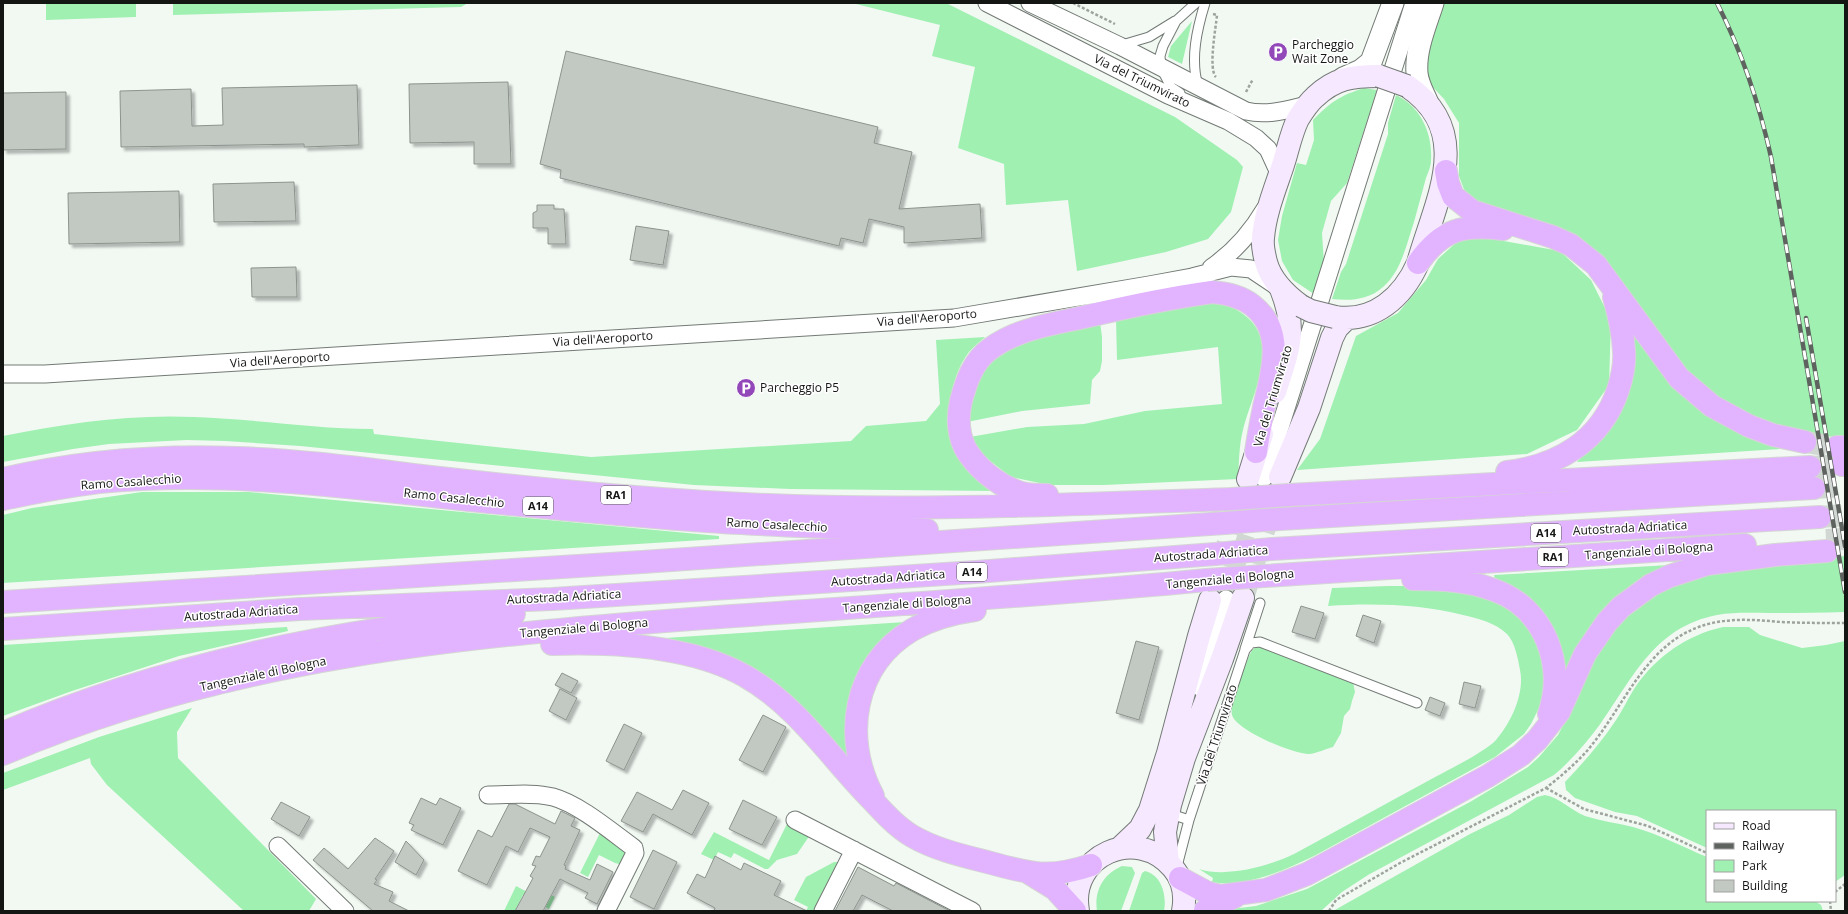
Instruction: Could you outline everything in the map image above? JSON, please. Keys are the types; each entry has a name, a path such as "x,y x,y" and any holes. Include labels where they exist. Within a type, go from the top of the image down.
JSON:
{"highway":[{"path":"1446,171 1453,196 1472,211 1542,233 1565,242 1596,264 1679,378 1712,406 1749,426 1773,435 1806,442"},
{"path":"1418,262 1438,239 1449,233 1464,228 1486,227 1542,233"},
{"path":"1336,492 1516,471 1557,459 1586,440 1602,423 1613,405 1621,380 1624,353 1622,324 1611,284"},
{"path":"1192,500 1026,494 998,483 975,463 962,443 959,425 960,406 965,384 974,366 989,349 1014,335 1059,322 1165,300 1212,292 1225,292 1237,296 1256,308 1270,327 1273,338 1274,351 1272,370 1256,452"},
{"name":"RA1","path":"3,478 84,464 140,458 189,457 278,460 492,484 707,502 916,508 1232,498 1270,482 1336,492 1810,467"},
{"name":"Ramo Casalecchio","path":"3,499 53,489 99,483 138,480 219,479 317,485 599,512 741,523 961,531 1074,532"},
{"name":"A14","path":"3,602 658,561 1074,532 1814,488"},
{"name":"Autostrada Adriatica","path":"3,629 300,609 552,599 976,572 1272,549 1820,517"},
{"name":"Tangenziale di Bologna","path":"3,754 64,729 151,701 248,675 342,657 459,640 640,623 1136,587 1229,596 1272,575 1826,546 1775,555 1707,564 1670,576 1635,595 1621,607 1595,638 1585,654 1559,712 1537,740"},
{"path":"1175,870 1206,892 1220,896 1255,892 1277,886 1323,866 1514,761 1537,740 1552,705 1555,694 1555,669 1551,651 1542,631 1535,620 1518,603 1496,590 1458,581 1433,579 1367,579 1272,575"},
{"path":"888,817 876,800 863,773 856,744 855,730 856,716 862,690 878,662 887,650 911,631 943,617 984,608 1136,587"},
{"name":"A14","path":"3,733 97,698 152,680 254,653 309,641 405,626 575,609 728,588"},
{"path":"342,657 569,644 641,647 704,658 746,676 780,699 822,744 851,780 888,817 903,830 924,842 958,854 1029,873 1062,873 1091,865"},
{"path":"1029,873 1055,889 1075,911"},
{"path":"1204,911 1241,894"}],"main road":[{"name":"Via del Triumvirato","path":"1270,482 1256,452 1289,344 1291,326 1288,306 1281,289 1272,276 1266,263 1263,238 1276,185 1298,120 1307,105 1324,90 1343,78 1379,76 1407,86 1421,96 1430,106 1444,136 1446,152 1446,171 1418,262 1412,276 1396,298 1375,311 1364,315 1341,318 1311,311 1301,306 1281,289"},
{"path":"1270,482 1309,408 1332,338 1341,318"},
{"name":"Via del Triumvirato","path":"1120,848 1135,834 1147,818 1222,659 1229,596"},
{"name":"Via del Triumvirato","path":"1175,870 1165,832 1176,756 1195,649 1229,596"},
{"path":"1078,911 1077,896 1080,884 1091,865 1103,856 1120,848 1144,849 1159,855 1175,870 1184,895 1183,911"}],"street":[{"name":"Via del Triumvirato","path":"987,3 1168,95 1228,121 1256,138 1268,149 1276,185"},
{"name":"Via del Triumvirato","path":"1030,3 1120,46 1246,111 1259,114 1276,113 1307,105"},
{"name":"Via del Triumvirato","path":"1343,78 1362,70 1371,62 1393,3"},
{"name":"Via del Triumvirato","path":"1270,482 1414,3"},
{"name":"Via del Triumvirato","path":"1430,106 1418,80 1417,55 1433,3"},
{"name":"Via dell'Aeroporto","path":"1200,275 1228,257 1241,243 1256,225 1276,185"},
{"name":"Via dell'Aeroporto","path":"3,374 45,374 148,368 954,318 1141,287 1226,268 1251,268 1281,289"},
{"name":"Via del Triumvirato","path":"1176,756 1218,624 1229,596"},
{"path":"488,795 542,796 560,799 575,807 634,848 635,853 606,911"},
{"path":"795,820 972,911"},
{"path":"278,846 345,911"},
{"path":"823,911 854,850"}],"lane":[{"path":"1120,46 1150,37 1176,21 1196,3"},
{"path":"1199,87 1194,66 1195,49 1205,3"},
{"path":"1176,21 1163,46 1160,56 1161,68 1171,87 1228,121"},
{"name":"Via del Triumvirato","path":"1175,870 1245,650 1229,596"},
{"path":"1245,650 1251,644 1260,642 1417,703"},
{"path":"1168,813 1190,820"}],"path":[{"path":"1073,3 1119,26"},
{"path":"1210,13 1217,15 1212,61 1214,76"},
{"path":"1246,92 1253,79"},
{"path":"1329,911 1336,900 1400,864 1546,788 1560,778 1586,752 1642,670 1665,648 1688,632 1712,623 1740,620 1845,622"},
{"path":"1546,788 1584,809 1637,822 1706,853"},
{"path":"1836,891 1845,884"}],"green space":[{"path":"46,3 136,3 136,17 46,20"},
{"path":"173,3 468,3 461,7 173,15"},
{"path":"852,3 946,3 1175,117 1237,160 1243,167 1231,212 1208,239 1166,252 1077,271 1068,200 1006,205 1004,164 958,148 975,67 932,56 940,25"},
{"path":"1441,3 1845,3 1845,439 1768,426 1727,406 1689,377 1615,278 1479,203 1465,192 1459,176 1459,123 1444,99 1428,82 1423,53"},
{"path":"1192,21 1182,64 1168,57 1171,46"},
{"path":"1364,88 1377,90 1347,183 1331,201 1322,233 1324,263 1314,294 1293,280 1282,261 1278,240 1282,216 1297,163 1306,165 1314,140 1313,120 1336,100"},
{"path":"1396,95 1405,100 1419,114 1424,122 1430,141 1431,151 1430,167 1409,239 1399,265 1389,281 1378,291 1372,295 1359,299 1332,299 1341,272 1346,264 1388,134 1388,123"},
{"path":"1487,238 1560,251 1591,280 1611,320 1609,385 1577,430 1527,454 1297,470 1320,439 1356,336 1398,313 1426,280 1438,259 1459,240"},
{"path":"1209,303 1230,307 1244,314 1257,330 1262,343 1263,357 1257,387 1242,436 1239,454 1238,479 1104,485 1049,485 1011,477 976,450 970,437 1027,427 1084,424 1145,411 1222,404 1218,347 1117,360 1116,319"},
{"path":"1100,322 1102,337 1102,361 1100,371 1092,380 1090,404 1022,411 967,422 970,391 999,349"},
{"path":"1632,325 1685,396 1795,448 1577,462 1615,420"},
{"path":"985,337 971,350 961,364 953,385 949,406 998,491 790,489 694,485 300,446 225,441 187,440 109,444 3,462 3,436 99,420 171,416 217,418 351,429 373,429 374,434 591,457 851,441 866,426 926,421 940,404 936,340"},
{"path":"142,492 249,492 719,536 719,539 3,583 3,515 32,508"},
{"path":"1845,556 1845,612 1723,614 1696,621 1677,630 1648,656 1590,737 1573,757 1554,775 1368,875 1342,892 1321,911 1215,911 1256,906 1307,889 1470,802 1528,767 1558,735 1602,644 1631,610 1653,594 1693,575 1787,561"},
{"path":"1670,565 1567,668 1564,666 1511,586 1495,579 1494,575"},
{"path":"1430,586 1491,596 1528,624 1540,648 1546,681 1540,706 1531,724 1524,734 1495,757 1314,856 1278,872 1251,880 1225,883 1212,882 1213,878 1199,869 1222,872 1248,869 1273,863 1294,854 1477,754 1496,740 1507,725 1519,698 1521,679 1514,646 1510,637 1503,630 1480,619 1446,611 1396,605 1328,606 1332,588"},
{"path":"905,622 895,630 849,758 846,760 803,711 666,641 665,638"},
{"path":"287,627 288,631 179,656 72,691 3,716 3,645"},
{"path":"1723,627 1749,627 1760,635 1802,648 1845,641 1845,875 1836,881 1836,810 1706,810 1706,848 1637,816 1615,812 1575,798 1566,790 1565,782 1603,739 1617,719 1636,686 1653,665 1685,641"},
{"path":"1258,646 1353,682 1355,692 1350,709 1344,716 1341,733 1333,747 1310,754 1302,753 1279,746 1266,740 1244,728 1236,721 1232,715 1235,693 1249,656 1252,650"},
{"path":"192,708 177,732 178,758 316,899 309,911 244,911 107,785 91,764 90,758 3,790 3,773 99,737"},
{"path":"1545,795 1551,797 1561,801 1585,816 1643,830 1706,857 1706,902 1816,902 1821,905 1823,911 1333,911 1470,834 1509,815 1537,797"},
{"path":"787,824 810,835 797,854 777,860 768,869 765,869 734,853 731,858 718,852 714,860 701,854 714,832 769,860"},
{"path":"600,833 628,852 623,865 615,863 599,855 588,877 580,873"},
{"path":"834,862 842,862 817,911 806,911 808,907 794,900 806,877"},
{"path":"1122,866 1132,867 1135,873 1121,911 1097,911 1097,897 1101,884 1115,869"},
{"path":"1145,871 1156,877 1162,887 1165,899 1164,911 1129,911 1142,873"},
{"path":"516,886 531,894 534,886 555,897 549,909 523,895 515,911 504,911"}],"building":[{"path":"566,51 878,127 874,143 912,152 899,209 980,204 982,238 904,243 904,227 869,219 863,243 841,238 839,246 560,178 561,170 540,164"},
{"path":"508,82 511,164 474,164 474,142 410,143 409,84"},
{"path":"357,85 359,145 304,147 304,144 121,147 120,91 191,89 192,126 223,125 222,88"},
{"path":"66,92 66,149 3,150 3,93"},
{"path":"294,182 296,221 214,222 213,184"},
{"path":"179,191 180,242 69,244 68,193"},
{"path":"537,205 554,205 554,209 564,209 566,244 548,244 548,228 533,228 533,213 537,211"},
{"path":"636,226 669,231 663,265 630,260"},
{"path":"296,267 297,297 252,297 251,268"},
{"path":"1301,606 1324,613 1315,639 1292,632"},
{"path":"1363,615 1381,621 1374,643 1356,636"},
{"path":"1136,641 1159,647 1139,720 1116,713"},
{"path":"562,673 578,681 571,693 555,685"},
{"path":"1464,682 1481,686 1475,708 1459,704"},
{"path":"560,689 577,698 566,720 549,711"},
{"path":"1430,697 1445,703 1440,716 1425,710"},
{"path":"763,715 786,727 763,772 739,760"},
{"path":"624,724 642,733 624,770 606,761"},
{"path":"683,790 709,803 692,835 653,814 643,832 621,821 637,792 672,810"},
{"path":"421,798 436,805 440,798 461,808 443,845 411,830 414,825 409,823"},
{"path":"743,800 777,817 762,845 729,829"},
{"path":"281,802 310,817 299,836 271,819"},
{"path":"509,804 515,804 555,824 561,811 575,818 571,826 580,830 564,865 566,866 565,869 590,880 597,864 613,872 597,904 585,898 588,893 560,879 543,911 515,911 533,878 530,876 536,866 532,865 536,856 540,857 550,837 530,828 518,852 506,846 487,885 458,871 478,830 492,837"},
{"path":"375,838 394,851 375,879 377,880 374,884 393,892 389,901 409,911 373,911 313,860 324,848 348,869"},
{"path":"406,841 424,860 416,875 395,862"},
{"path":"653,850 677,862 654,909 630,897"},
{"path":"715,856 741,870 744,863 781,881 774,895 807,911 714,911 715,908 687,893 697,874 705,878"},
{"path":"858,867 894,886 896,883 950,911 893,911 862,895 853,911 835,911"}],"tunnel":[{"path":"1805,442 1837,447"},
{"path":"1810,467 1842,465"},
{"path":"1244,595 1280,479"},
{"path":"1814,488 1845,486"},
{"path":"1211,596 1240,505"},
{"path":"1226,599 1254,510"},
{"path":"1820,517 1845,515"},
{"path":"1826,540 1845,539"}],"railway":[{"path":"1717,3 1726,21 1749,78 1771,157 1845,592"},
{"path":"1806,318 1845,546"}],"place":[{"name":"Parcheggio Wait Zone","path":"1278,52"},
{"name":"Parcheggio P5","path":"746,388"}]}
